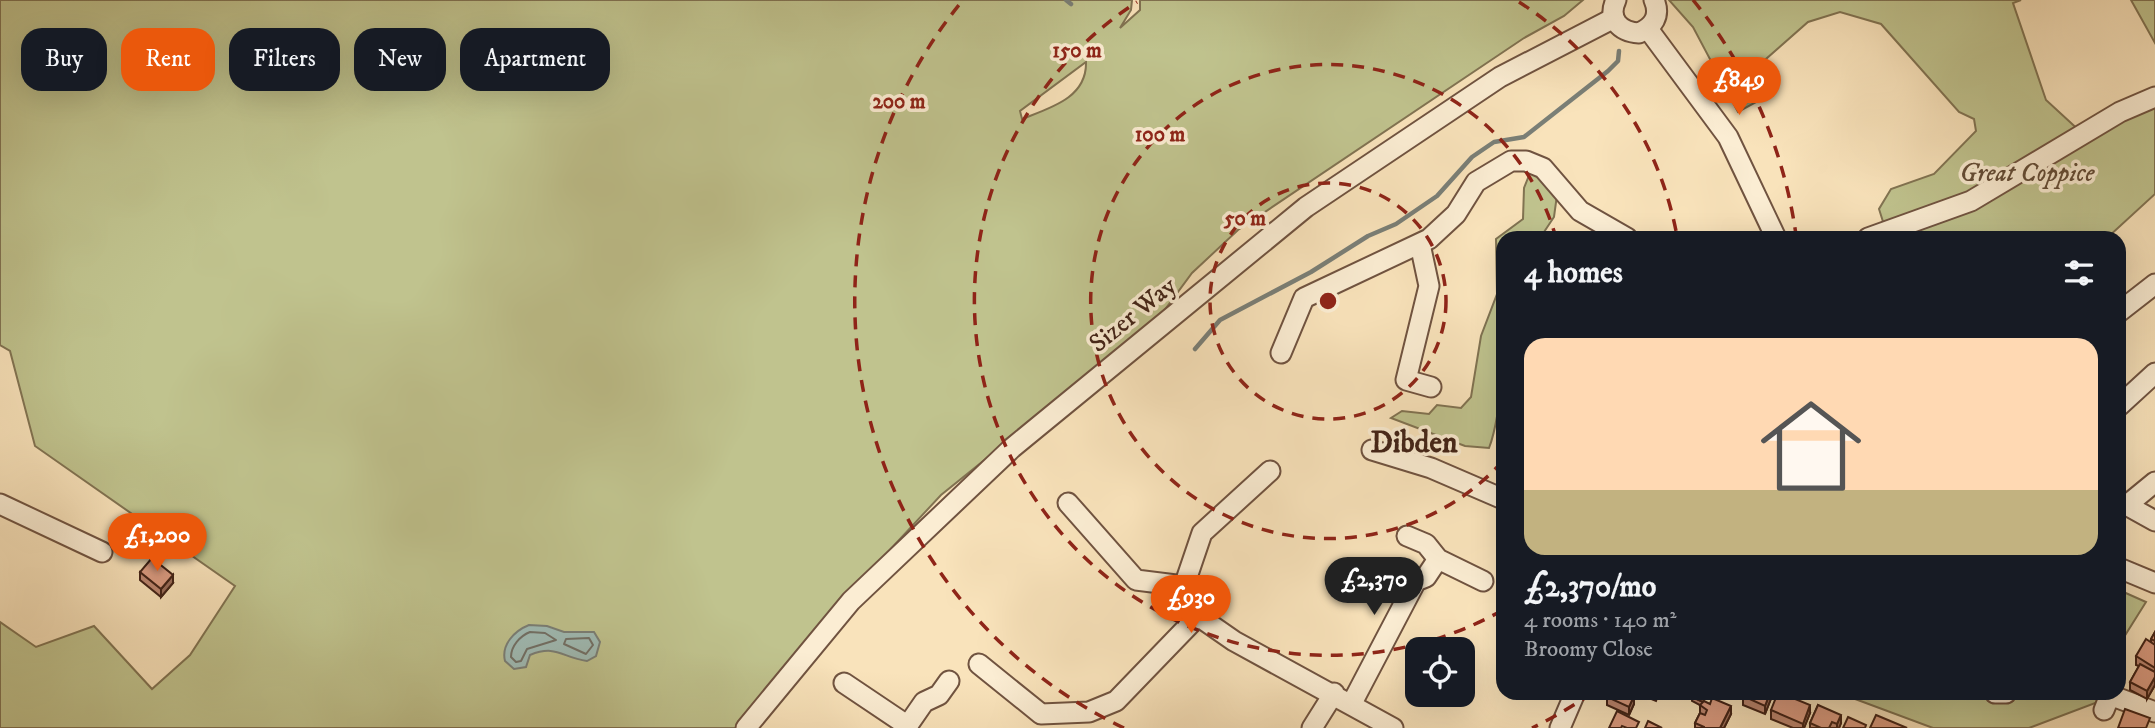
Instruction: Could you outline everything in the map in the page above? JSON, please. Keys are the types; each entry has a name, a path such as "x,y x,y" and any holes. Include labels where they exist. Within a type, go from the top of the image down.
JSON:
{"street":[{"path":"1648,29 1657,13 1654,0"},
{"path":"1615,9 1622,29 1629,32 1648,29"},
{"name":"Sizer Way","path":"746,728 851,601 1012,448 1296,215 1500,77 1615,9"},
{"path":"1648,29 1728,136 1773,231"},
{"path":"1887,231 1971,201 2120,112 2155,97"},
{"path":"1281,353 1304,298 1429,239 1456,214 1476,182 1511,161 1526,161 1543,168 1580,211 1615,231"},
{"path":"1420,244 1429,286 1406,380 1431,387"},
{"path":"2126,307 2155,284"},
{"path":"2126,400 2155,373"},
{"path":"1372,450 1431,468 1496,496"},
{"path":"1270,471 1202,533 1184,586 1198,616 1234,641 1334,693 1393,728"},
{"path":"2126,501 2155,482"},
{"path":"1068,503 1136,580 1184,586"},
{"path":"0,504 102,552"},
{"path":"2126,505 2155,521"},
{"path":"1408,536 1426,544 1438,559 1483,581"},
{"path":"1352,703 1416,581 1426,578 1438,559"},
{"path":"2126,572 2155,583"},
{"path":"979,664 1041,714 1089,712 1116,701 1198,616"},
{"path":"844,683 907,727 924,702 939,695 949,681"},
{"path":"1312,728 1334,693"},
{"path":"1560,728 1571,700"},
{"path":"2104,710 2108,700"},
{"path":"2123,700 2155,712"}],"green space":[{"path":"0,0 1132,0 1131,10 1120,28 1140,10 1140,0 1583,0 1564,16 1524,38 1238,230 1192,273 1155,323 941,495 873,568 740,728 0,728 0,622 36,647 94,626 152,689 190,655 235,586 35,446 10,351 0,345","holes":["1086,62 1080,85 1074,93 1055,106 1022,119 1020,111"]},
{"name":"Great Coppice","path":"1669,0 2021,0 2013,3 2046,100 2083,134 2155,97 2155,194 2115,231 1895,231 1885,228 1879,209 1891,189 1934,174 1976,131 1974,119 1959,112 1881,24 1840,12 1808,22 1758,66 1760,100 1738,112 1693,27"},
{"path":"2131,0 2155,0 2155,43"},
{"path":"1530,173 1545,180 1557,195 1554,217 1545,231 1507,231 1523,219 1524,188"},
{"path":"1496,297 1496,423 1489,448 1465,446 1391,418 1402,411 1429,414 1437,405 1461,408 1471,397 1481,336"},
{"path":"2126,593 2146,602 2126,634"},
{"path":"1858,700 2099,700 2029,728 1933,728"}],"water":[{"path":"529,625 547,626 564,632 594,632 600,642 596,656 587,661 553,651 539,652 530,655 526,667 514,669 505,661 505,649 518,631"}],"building":[{"path":"152,558 173,575 161,589 140,572"},
{"path":"2146,639 2155,645 2155,668 2136,656"},
{"path":"2140,664 2155,672 2147,691 2130,682"},
{"path":"1614,700 1632,700 1629,707"},
{"path":"1711,700 1717,700 1731,706 1720,728 1704,728 1695,723 1700,713 1705,715 1707,710 1700,705 1704,701 1710,704"},
{"path":"1752,700 1767,700 1765,706"},
{"path":"1775,700 1798,700 1810,705 1803,724 1771,710"},
{"path":"1818,705 1841,715 1837,724 1832,722 1829,728 1821,728 1810,723"},
{"path":"2125,709 2150,718 2146,728 2118,728"},
{"path":"1617,711 1639,722 1636,728 1609,728"},
{"path":"1876,715 1907,728 1870,728"},
{"path":"1848,717 1866,725 1865,728 1843,728"},
{"path":"1648,721 1662,728 1645,728"}],"waterway":[{"path":"1066,0 1071,4"},
{"path":"1195,349 1220,320 1311,272 1368,236 1396,224 1437,196 1472,157 1494,142 1524,137 1608,71 1618,61 1619,51"}],"district":[{"name":"Dibden","path":"1414,443"}]}
